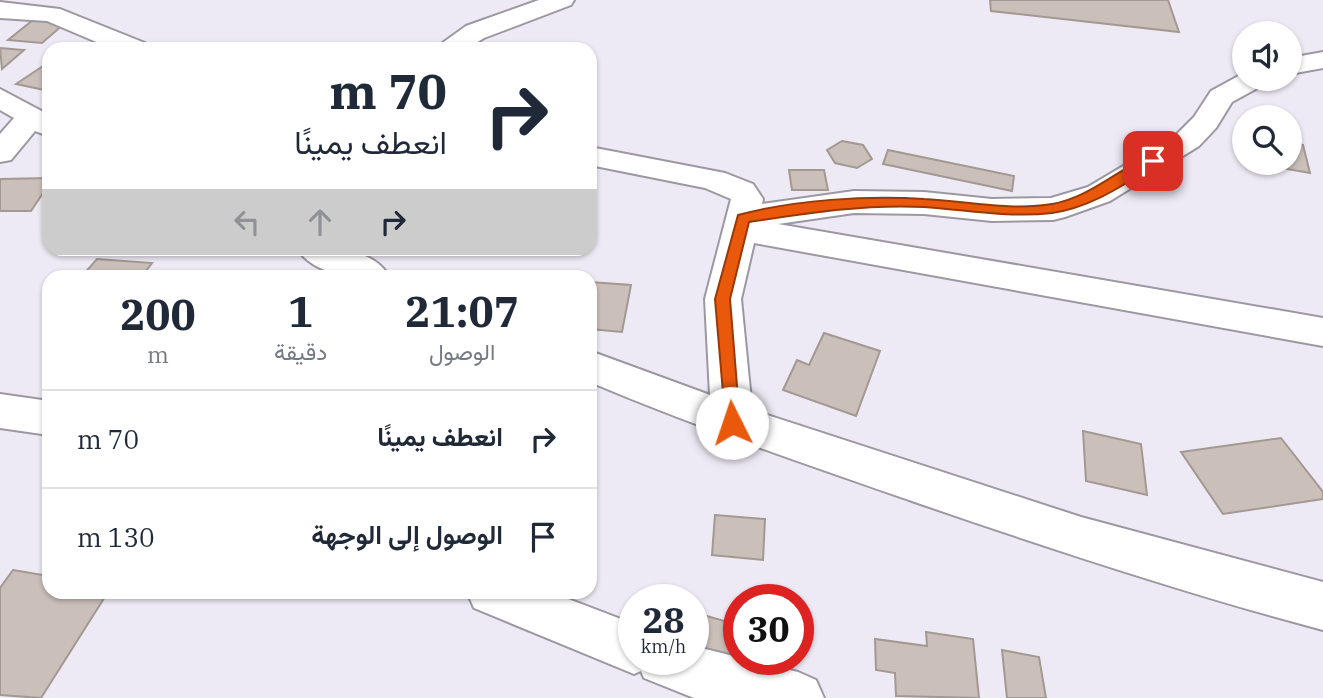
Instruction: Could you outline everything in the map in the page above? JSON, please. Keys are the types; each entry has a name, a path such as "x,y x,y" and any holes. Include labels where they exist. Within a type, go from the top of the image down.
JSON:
{"street":[{"path":"459,42 475,32 562,0"},
{"path":"0,10 51,15 118,42"},
{"path":"1302,64 1323,60"},
{"path":"742,223 854,202 924,203 992,209 1053,209 1099,194 1188,140 1206,122 1221,97 1232,91"},
{"path":"0,98 40,122 0,153"},
{"path":"597,157 647,165 736,187 747,199 723,299 732,423"},
{"path":"742,223 1323,332"},
{"path":"330,256 359,270"},
{"path":"597,369 732,423 1044,527 1214,578 1323,606"},
{"path":"0,411 42,417"},
{"path":"509,599 618,643"},
{"path":"701,675 798,698"}],"building":[{"path":"990,0 1168,0 1179,32 991,11"},
{"path":"38,16 49,16 44,21 65,23 42,43 8,40"},
{"path":"0,48 24,50 2,69"},
{"path":"42,67 42,90 16,84"},
{"path":"842,141 863,145 872,159 857,168 835,163 827,150"},
{"path":"1302,145 1303,145 1310,173 1302,172"},
{"path":"888,150 1014,176 1012,191 883,164"},
{"path":"789,170 824,170 828,190 792,190"},
{"path":"42,178 42,194 31,211 0,211 0,179"},
{"path":"97,259 152,263 147,270 87,270"},
{"path":"597,283 631,285 622,332 597,330"},
{"path":"824,333 880,351 856,416 783,390 797,360 809,365"},
{"path":"1083,431 1141,444 1147,495 1086,481"},
{"path":"1281,438 1323,492 1323,499 1223,514 1181,452"},
{"path":"715,515 765,519 763,560 712,555"},
{"path":"13,570 42,575 42,599 104,599 41,698 0,695 0,588"},
{"path":"709,617 723,621 723,655 709,651"},
{"path":"926,632 973,639 979,698 896,696 895,673 876,670 875,639 927,646"},
{"path":"1002,650 1039,657 1046,698 1007,698"}],"route":[{"path":"732,423 723,299 726,278 743,218 797,208 854,202 924,203 1025,211 1053,209 1099,194 1153,161"}]}
